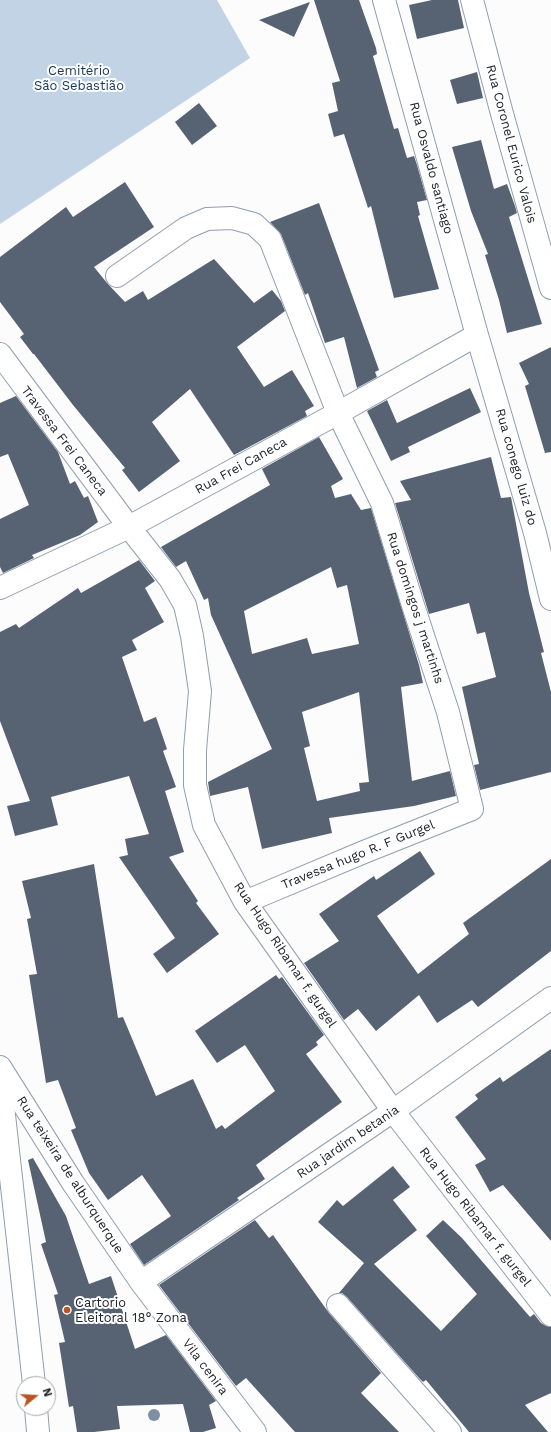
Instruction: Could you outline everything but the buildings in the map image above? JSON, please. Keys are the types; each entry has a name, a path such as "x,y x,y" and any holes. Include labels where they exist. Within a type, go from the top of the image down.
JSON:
{"street":[{"name":"Rua Osvaldo santiago","path":"384,0 477,335"},
{"name":"Rua Coronel Eurico Valois","path":"472,0 551,288"},
{"name":"Rua domingos j martinhs","path":"117,276 186,228 207,219 232,218 254,224 270,239 338,413 382,503 412,602 448,712 472,809"},
{"name":"Rua Frei Caneca","path":"0,588 129,527 477,335"},
{"name":"Rua conego luiz do","path":"477,335 535,533 551,599"},
{"name":"Travessa Frei Caneca","path":"0,354 129,527"},
{"name":"Rua Hugo Ribamar f. gurgel","path":"129,527 170,580 185,605 192,636 200,691 195,750 195,785 204,825 245,902 393,1111 551,1315"},
{"name":"Travessa hugo R. F Gurgel","path":"245,902 472,809"},
{"name":"Rua jardim betania","path":"141,1282 393,1111 551,998"},
{"name":"Rua teixeira de alburquerque","path":"0,1068 73,1183 141,1282"},
{"path":"0,1079 33,1376"},
{"name":"Vila cenira","path":"141,1282 255,1432"},
{"path":"338,1305 450,1432"},
{"path":"37,1416 38,1432"}],"green space":[{"name":"Cemitério São Sebastião","path":"0,0 217,0 250,58 0,224"}],"place":[{"name":"Cartorio Eleitoral 18° Zona","path":"67,1310"}]}
